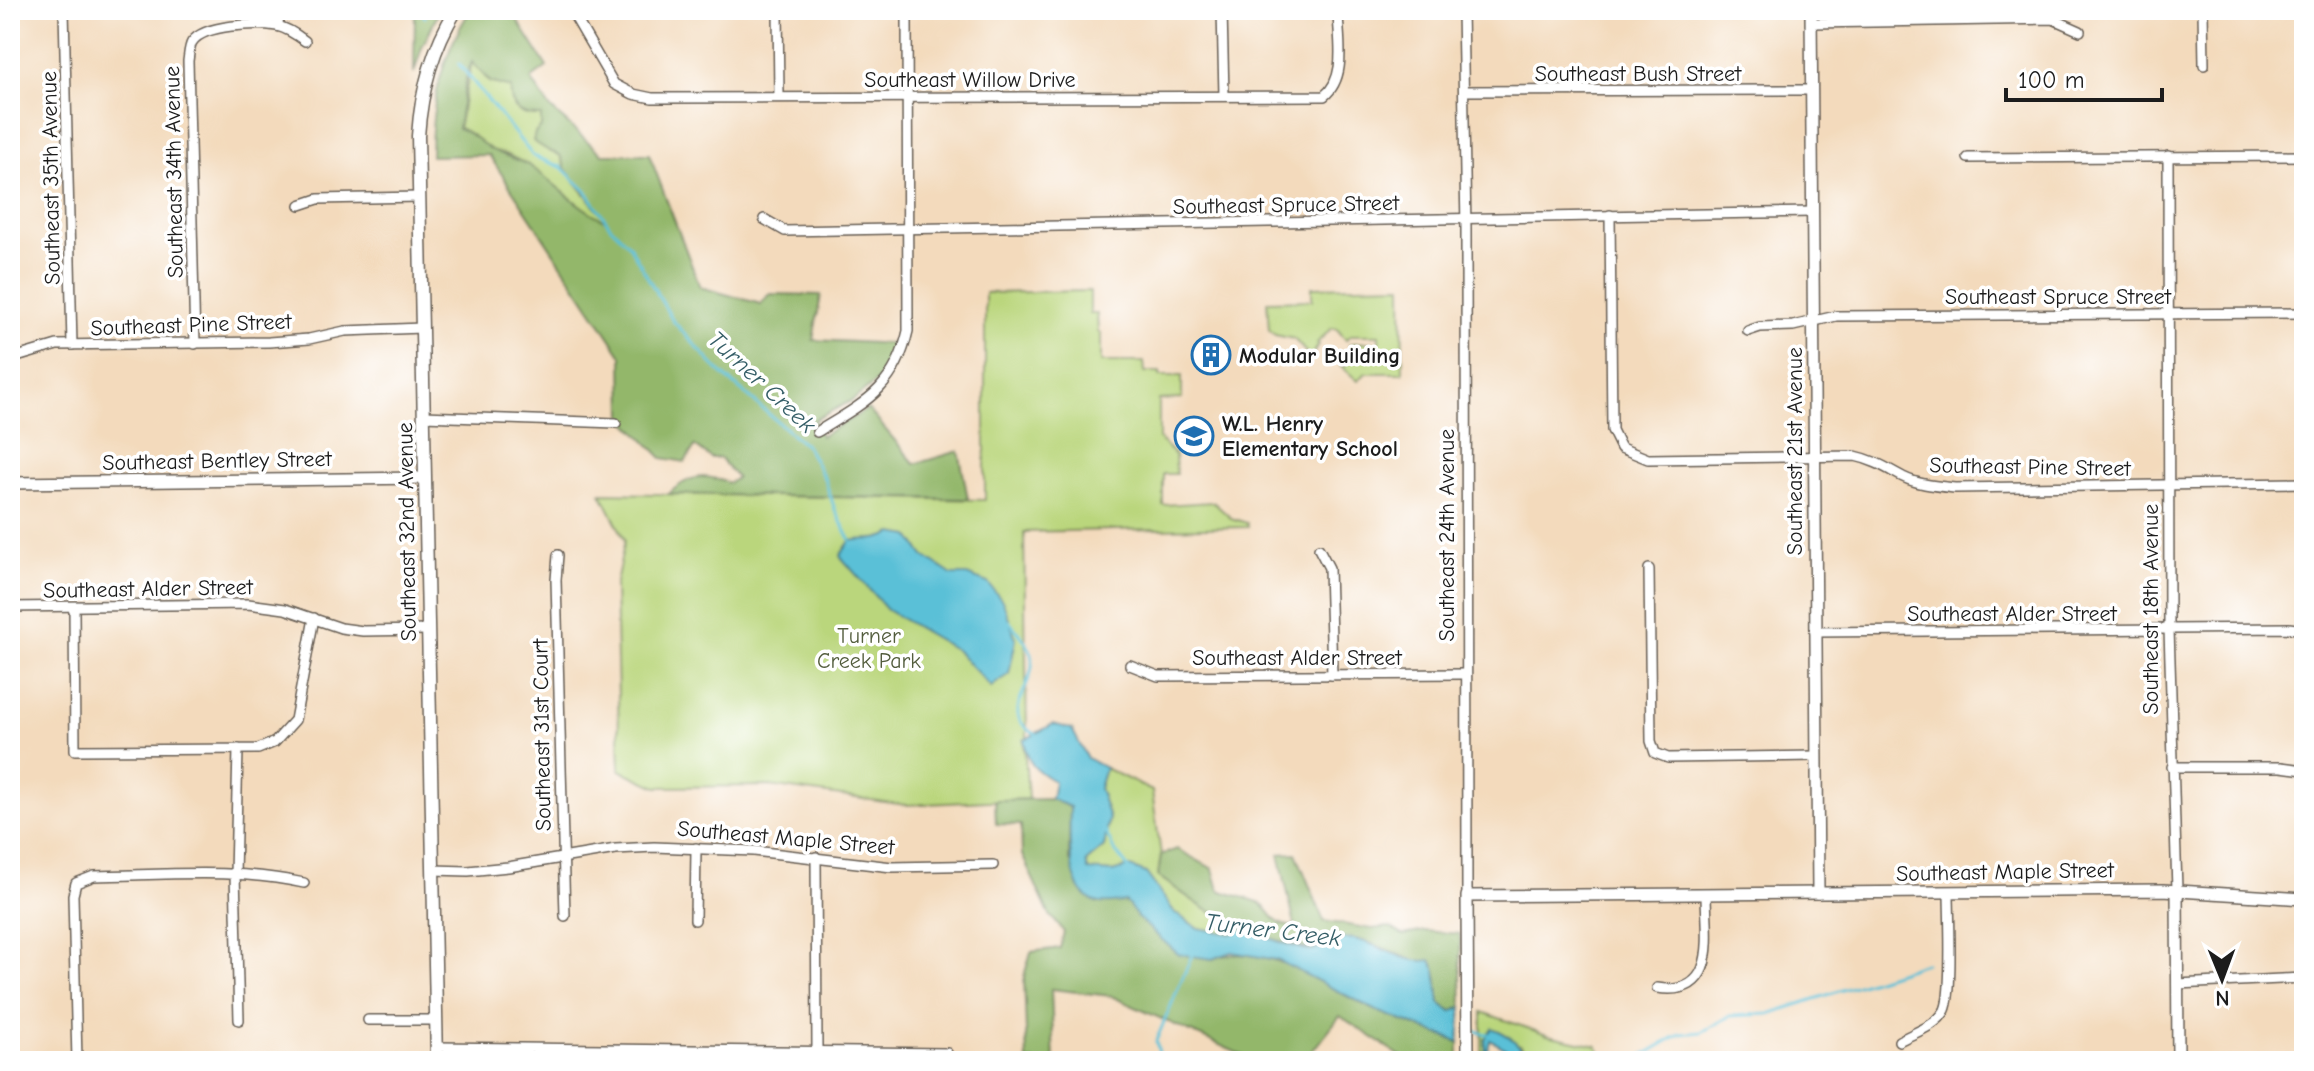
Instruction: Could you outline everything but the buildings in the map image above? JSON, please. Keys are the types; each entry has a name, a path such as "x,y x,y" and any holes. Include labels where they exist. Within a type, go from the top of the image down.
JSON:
{"main road":[{"name":"Southeast 32nd Avenue","path":"437,1061 418,136 421,101 432,58 456,10"}],"street":[{"name":"Southeast 35th Avenue","path":"64,10 72,345"},
{"path":"279,10 278,26 305,41"},
{"name":"Southeast Willow Drive","path":"571,10 614,84 633,94 652,98 1324,96 1333,89 1339,78 1338,10"},
{"path":"778,10 779,96"},
{"path":"817,432 872,398 894,372 908,331 907,10"},
{"path":"1222,10 1224,96"},
{"name":"Southeast 24th Avenue","path":"1462,10 1466,218 1468,1057"},
{"name":"Southeast 21st Avenue","path":"1811,10 1818,893"},
{"path":"2203,10 2204,65"},
{"path":"1812,23 2053,19 2080,31"},
{"name":"Southeast 34th Avenue","path":"195,344 188,61 191,44 215,28 278,26"},
{"name":"Southeast Bush Street","path":"1464,91 1812,90"},
{"name":"Southeast 18th Avenue","path":"2168,156 2169,629 2177,890 2178,1061"},
{"path":"1968,158 2304,156"},
{"path":"300,205 318,199 419,197"},
{"name":"Southeast Spruce Street","path":"764,219 785,231 1813,212"},
{"name":"Southeast Pine Street","path":"1610,215 1612,430 1621,448 1648,459 1814,455 1871,459 1904,478 1926,485 1955,488 2304,483"},
{"name":"Southeast Spruce Street","path":"1748,331 1760,327 1793,326 1836,316 2304,313"},
{"name":"Southeast Pine Street","path":"10,359 24,357 44,348 72,345 269,342 309,339 345,331 422,328"},
{"path":"424,416 616,423"},
{"name":"Southeast Bentley Street","path":"10,483 425,478"},
{"path":"1319,549 1329,568 1332,675"},
{"name":"Southeast 31st Court","path":"558,555 561,858 565,916"},
{"path":"1649,569 1651,741 1655,753 1668,758 1816,756"},
{"name":"Southeast Alder Street","path":"10,607 248,604 285,609 351,630 427,630"},
{"path":"74,607 75,750 258,749 275,742 295,720 314,618"},
{"name":"Southeast Alder Street","path":"1815,632 2304,630"},
{"name":"Southeast Alder Street","path":"1130,665 1158,676 1466,674"},
{"path":"238,749 235,874 239,1020"},
{"path":"2172,767 2281,767 2304,770"},
{"path":"695,920 696,848"},
{"name":"Southeast Maple Street","path":"433,870 495,868 616,849 696,848 816,857 892,867 993,865"},
{"path":"816,857 817,1050"},
{"path":"77,1061 73,895 76,883 94,876 235,874 269,875 304,883"},
{"name":"Southeast Maple Street","path":"1467,896 2177,890 2304,899"},
{"path":"1899,1041 1934,1023 1945,1010 1949,987 1949,892"},
{"path":"1657,988 1673,989 1694,981 1702,974 1706,960 1706,894"},
{"path":"2177,984 2304,978"},
{"path":"368,1020 436,1020"},
{"path":"437,1047 817,1050 946,1057"}],"green space":[{"path":"415,10 440,10 422,47 414,73"},
{"path":"470,10 511,10 547,67 531,79 551,109 602,154 649,154 700,287 761,304 769,294 821,295 813,340 896,344 881,378 853,400 814,420 821,436 868,409 915,464 959,451 968,499 668,494 696,478 728,483 737,478 720,458 711,458 695,446 685,462 662,458 623,418 622,356 489,155 431,156 433,116 440,80","holes":["472,62 490,82 511,88 512,101 517,110 527,115 541,116 541,127 533,141 560,155 566,170 607,221 586,209 530,166 494,151 458,128 467,74"]},
{"path":"472,62 490,82 511,88 541,116 549,151 560,155 566,170 609,223 586,210 530,166 491,150 458,128"},
{"path":"1402,285 1403,373 1366,373 1358,381 1341,366 1345,366 1356,353 1349,345 1351,343 1379,342 1379,335 1351,335 1346,340 1337,329 1332,328 1317,343 1319,345 1310,357 1294,339 1275,335 1269,330 1267,301 1312,300 1312,287"},
{"name":"Turner Creek Park","path":"1090,291 1090,314 1097,314 1098,332 1101,333 1101,362 1144,362 1145,372 1182,376 1182,399 1159,400 1159,439 1175,455 1176,474 1163,474 1163,505 1213,502 1231,518 1247,523 1248,527 1024,532 1027,739 1024,740 1028,799 906,805 770,786 657,787 620,770 615,587 625,540 601,493 985,500 985,293"},
{"path":"1105,768 1152,791 1161,855 1158,876 1205,909 1246,929 1231,934 1198,928 1175,913 1146,873 1130,867 1112,872 1088,870 1086,862 1104,847 1109,818 1099,788"},
{"path":"1051,799 1070,807 1069,859 1097,903 1126,902 1154,929 1212,959 1234,955 1255,956 1297,970 1378,1011 1459,1042 1459,1061 1408,1061 1340,1016 1304,1061 1255,1061 1111,996 1051,989 1054,1061 1027,1061 1024,976 1031,952 1060,948 1064,932 1049,914 1022,855 1021,825 996,824 995,800"},
{"path":"1177,849 1213,869 1219,890 1258,902 1277,921 1287,926 1295,926 1279,854 1296,853 1324,921 1372,929 1390,927 1403,935 1425,931 1460,934 1462,1007 1451,1012 1440,1003 1436,971 1383,948 1349,939 1311,950 1263,936 1205,909 1158,876 1161,855"},
{"path":"1482,1012 1547,1035 1597,1046 1606,1061 1528,1061 1521,1045 1485,1039 1486,1061 1482,1061"}],"water":[{"path":"893,533 910,536 924,556 952,575 967,575 988,583 1003,602 1016,639 1009,674 991,687 956,650 887,610 840,556 850,541 876,539"},
{"path":"1053,724 1072,729 1087,758 1105,768 1099,788 1109,818 1104,847 1086,862 1088,870 1112,872 1130,867 1146,873 1175,913 1198,928 1231,934 1246,929 1306,950 1341,939 1354,939 1411,960 1431,960 1436,971 1440,1003 1451,1012 1462,1007 1459,1042 1377,1011 1277,960 1232,952 1212,959 1178,954 1138,918 1126,902 1100,903 1088,898 1080,889 1072,862 1070,807 1051,799 1054,781 1033,765 1024,740"},
{"path":"1492,1028 1514,1040 1528,1061 1513,1061 1505,1048 1490,1040 1486,1061 1485,1039"}],"waterway":[{"path":"420,10 425,17"},
{"name":"Turner Creek","path":"459,64 533,156 561,167 587,192 610,226 629,245 673,321 721,373 807,447 851,541"},
{"name":"Turner Creek","path":"1009,621 1031,652 1030,676 1018,707 1018,717 1024,726 1036,734"},
{"name":"Turner Creek","path":"1104,828 1113,848 1129,869"},
{"path":"1161,1061 1156,1041 1193,953"},
{"path":"1634,1061 1680,1034 1702,1032 1730,1016 1769,1014 1925,963"},
{"name":"Turner Creek","path":"1471,1030 1491,1035"}],"place":[{"name":"Modular Building","path":"1211,355"},
{"name":"W.L. Henry Elementary School","path":"1194,436"}]}
